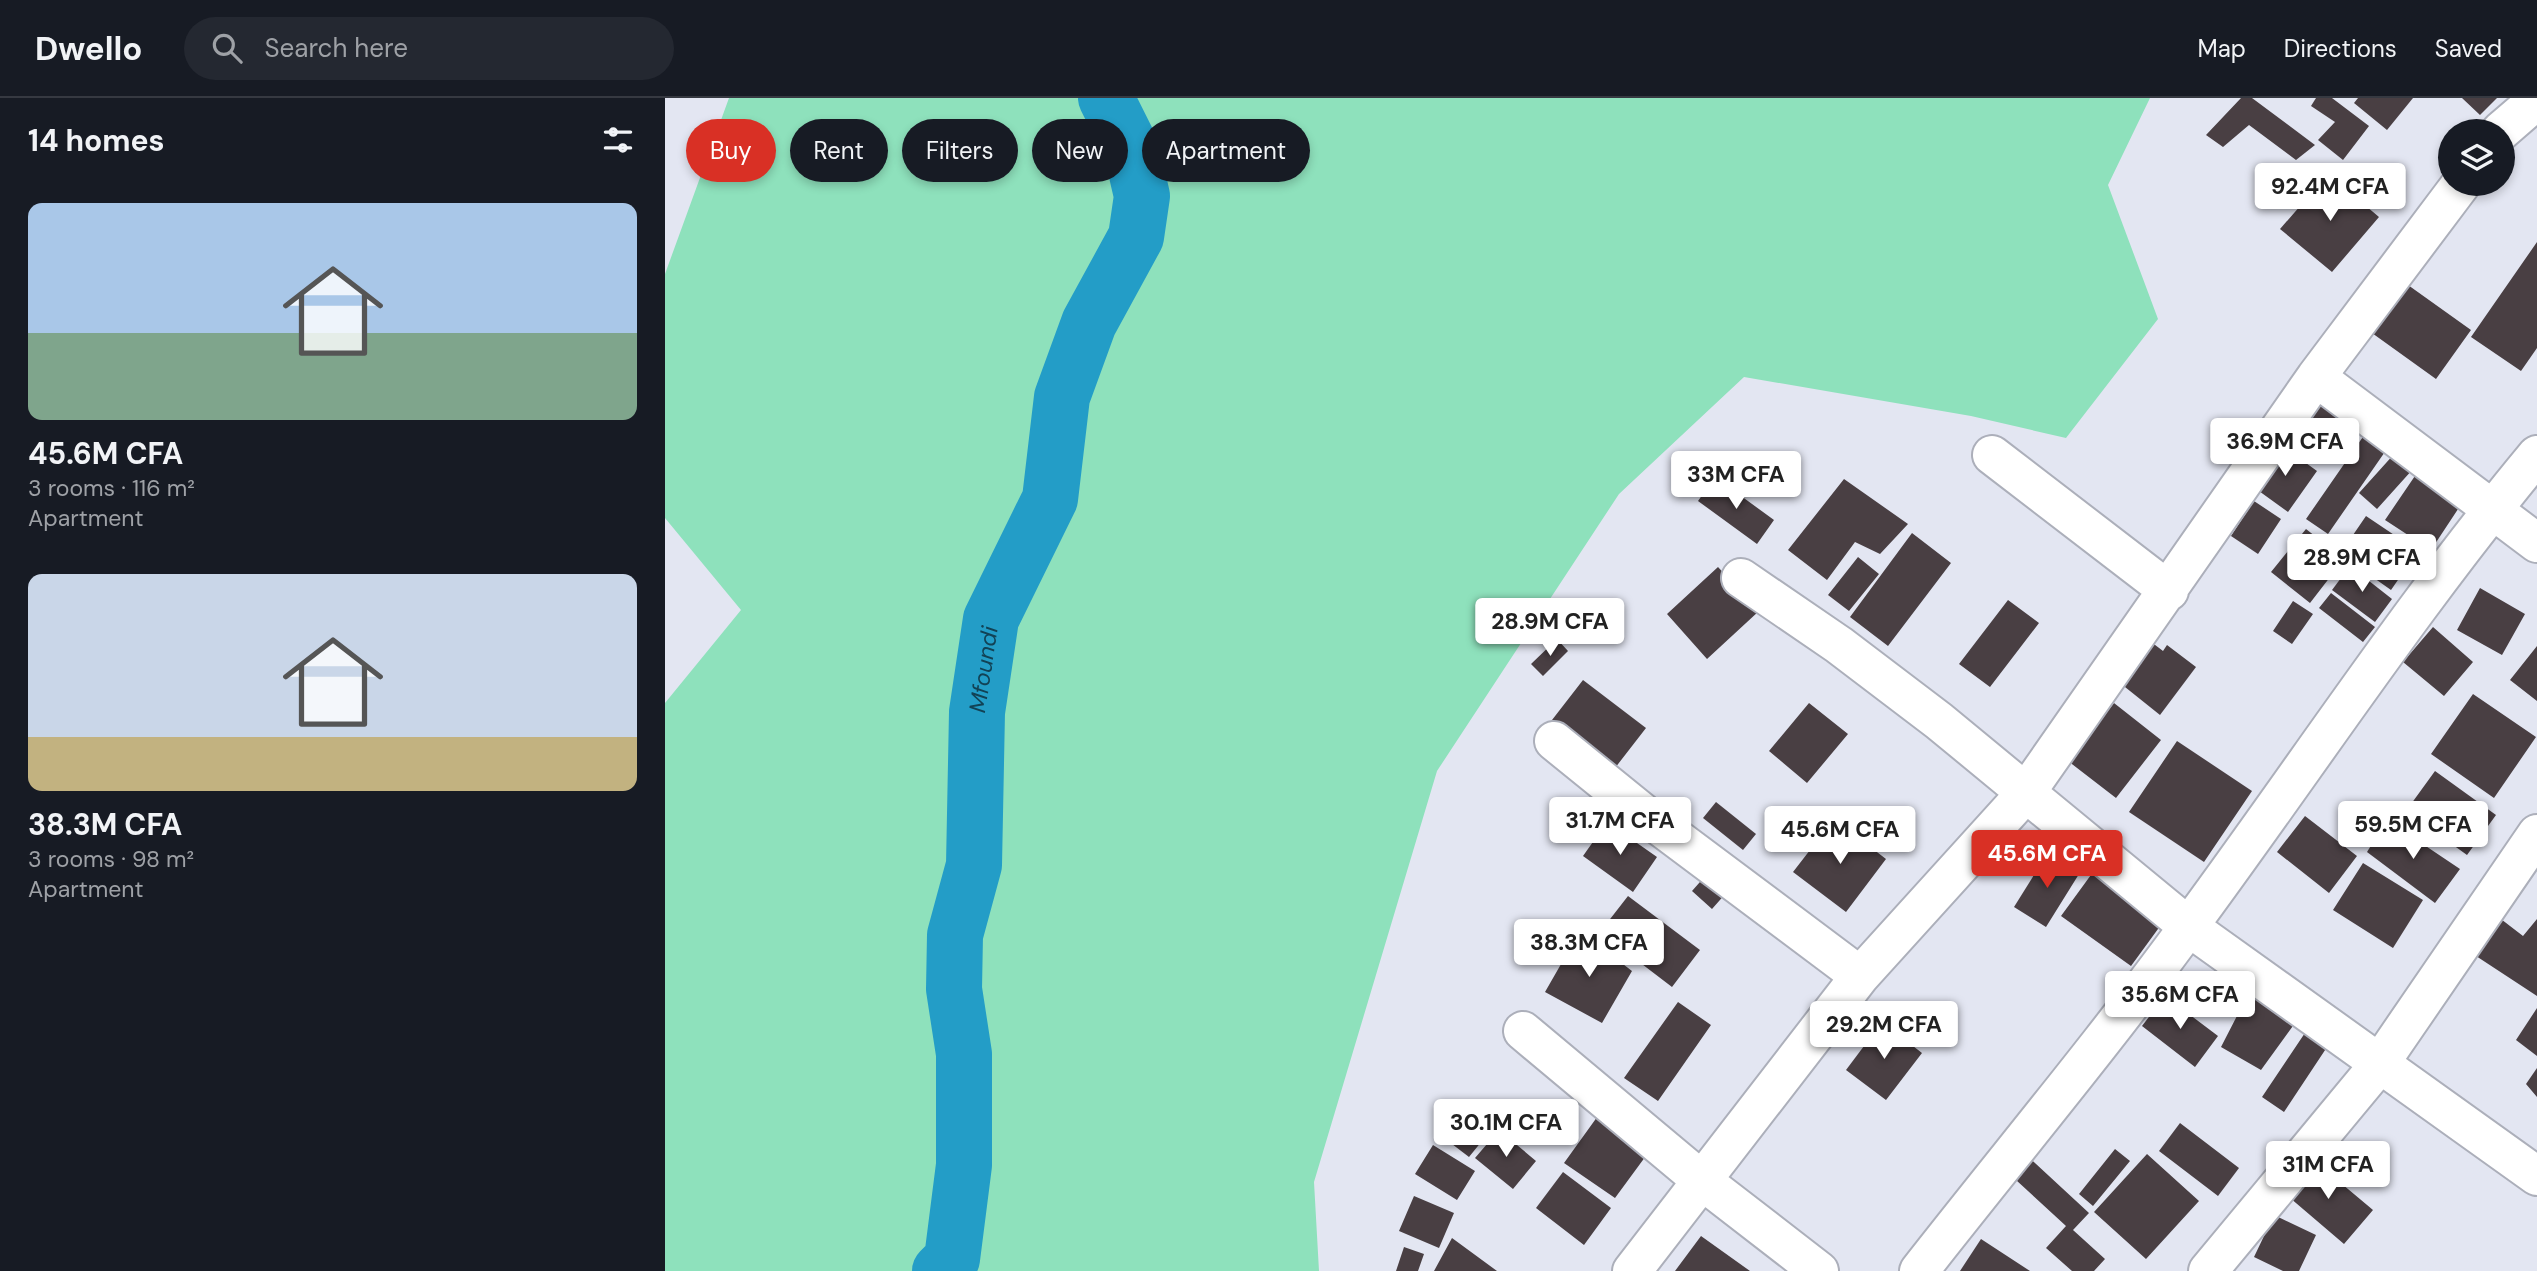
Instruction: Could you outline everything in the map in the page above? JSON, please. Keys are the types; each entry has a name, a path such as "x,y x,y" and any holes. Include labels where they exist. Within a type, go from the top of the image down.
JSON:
{"street":[{"path":"2515,119 2537,100"},
{"path":"1632,1271 1700,1179 1860,976 2025,793 2169,591 2316,377 2452,196"},
{"path":"2316,377 2537,543"},
{"path":"1919,1271 2189,928 2343,709 2493,508 2537,454"},
{"path":"1992,455 2169,591"},
{"path":"1741,578 1849,653 2189,928 2378,1066 2537,1176"},
{"path":"1554,741 1649,818 1860,976"},
{"path":"2208,1271 2378,1066 2537,834"},
{"path":"1523,1031 1700,1179 1819,1271"}],"green space":[{"path":"729,98 2150,98 2108,185 2158,319 2066,438 1971,416 1744,377 1619,494 1437,771 1314,1182 1319,1271 665,1271 665,703 741,610 665,518 665,274 698,182 776,182 776,119 721,119"}],"building":[{"path":"2241,98 2252,98 2315,145 2296,160 2249,125 2223,147 2206,135"},
{"path":"2316,98 2332,98 2369,126 2343,160 2318,140 2335,122 2311,106"},
{"path":"2358,98 2413,98 2387,130 2354,103"},
{"path":"2462,98 2497,98 2480,115"},
{"path":"2328,174 2379,217 2332,272 2280,229"},
{"path":"2537,242 2537,348 2521,371 2471,337"},
{"path":"2401,280 2471,330 2436,379 2365,328"},
{"path":"2326,395 2354,412 2328,457 2299,441"},
{"path":"2367,431 2389,446 2328,534 2306,519"},
{"path":"2281,445 2317,471 2288,512 2252,486"},
{"path":"2395,453 2413,469 2377,509 2359,493"},
{"path":"2419,470 2464,500 2431,550 2385,520"},
{"path":"1715,477 1774,520 1757,544 1698,501"},
{"path":"1844,479 1908,524 1880,554 1855,542 1827,580 1788,550"},
{"path":"2254,501 2281,519 2258,554 2231,536"},
{"path":"2366,516 2418,551 2391,590 2340,554"},
{"path":"2306,529 2344,559 2310,603 2271,572"},
{"path":"1912,533 1951,563 1888,646 1850,617"},
{"path":"1858,557 1879,574 1849,611 1828,595"},
{"path":"2350,566 2392,599 2375,622 2332,590"},
{"path":"1718,567 1759,611 1707,659 1667,614"},
{"path":"2480,588 2525,614 2502,655 2457,630"},
{"path":"2331,593 2375,627 2363,642 2319,608"},
{"path":"2008,600 2039,623 1990,687 1959,664"},
{"path":"2293,601 2313,614 2292,644 2273,631"},
{"path":"2433,627 2473,662 2444,696 2403,662"},
{"path":"2146,638 2163,651 2167,645 2196,667 2160,715 2115,679"},
{"path":"1557,639 1568,651 1543,676 1531,664"},
{"path":"2537,646 2537,701 2510,680"},
{"path":"1583,680 1646,728 1615,768 1552,720"},
{"path":"2473,694 2536,737 2494,798 2431,754"},
{"path":"1809,703 1848,734 1807,783 1769,751"},
{"path":"2114,703 2161,740 2116,798 2068,761"},
{"path":"2177,741 2252,791 2204,862 2129,812"},
{"path":"2435,771 2496,815 2467,855 2406,811"},
{"path":"1716,802 1756,834 1743,850 1703,818"},
{"path":"2305,816 2357,856 2329,893 2277,852"},
{"path":"1834,819 1886,859 1846,912 1793,872"},
{"path":"2387,820 2460,869 2435,903 2367,852"},
{"path":"1607,822 1657,857 1633,892 1583,856"},
{"path":"2047,854 2079,874 2046,927 2014,907"},
{"path":"2363,863 2423,900 2393,948 2333,910"},
{"path":"2096,868 2166,918 2131,966 2061,916"},
{"path":"1707,874 1727,892 1712,909 1692,891"},
{"path":"1628,896 1700,950 1672,987 1600,932"},
{"path":"2497,916 2523,936 2537,919 2537,996 2473,954"},
{"path":"1580,931 1632,971 1602,1023 1545,992"},
{"path":"2258,975 2306,1008 2261,1070 2221,1047"},
{"path":"2165,996 2218,1036 2195,1067 2142,1026"},
{"path":"1678,1002 1711,1025 1658,1101 1624,1078"},
{"path":"2537,1008 2537,1056 2516,1040"},
{"path":"2319,1012 2341,1026 2284,1112 2262,1097"},
{"path":"1882,1022 1922,1053 1886,1100 1846,1070"},
{"path":"2537,1068 2537,1097 2526,1084"},
{"path":"1483,1107 1499,1120 1469,1157 1452,1144"},
{"path":"1600,1113 1651,1149 1615,1198 1564,1163"},
{"path":"2180,1123 2239,1168 2218,1196 2159,1151"},
{"path":"1499,1130 1536,1161 1513,1189 1475,1158"},
{"path":"1433,1145 1475,1171 1457,1200 1415,1174"},
{"path":"2115,1149 2130,1161 2093,1206 2079,1194"},
{"path":"2021,1150 2089,1213 2073,1230 2105,1259 2094,1271 2072,1271 2046,1248 2066,1226 2004,1169"},
{"path":"2147,1154 2199,1201 2146,1259 2094,1212"},
{"path":"2311,1158 2373,1210 2344,1244 2282,1191"},
{"path":"1563,1172 1611,1208 1584,1245 1536,1208"},
{"path":"1414,1196 1454,1213 1439,1248 1399,1231"},
{"path":"2274,1215 2316,1235 2299,1271 2283,1271 2254,1257"},
{"path":"1701,1236 1750,1271 1675,1271"},
{"path":"1452,1238 1497,1271 1434,1271"},
{"path":"1981,1239 2030,1271 1960,1271"},
{"path":"1404,1247 1424,1254 1418,1271 1396,1271"}],"waterway":[{"name":"Mfoundi","path":"940,1271 952,1259 964,1165 964,1054 954,989 955,935 974,865 977,712 991,619 1050,499 1062,397 1089,323 1136,237 1142,196 1131,148 1106,98"}]}
